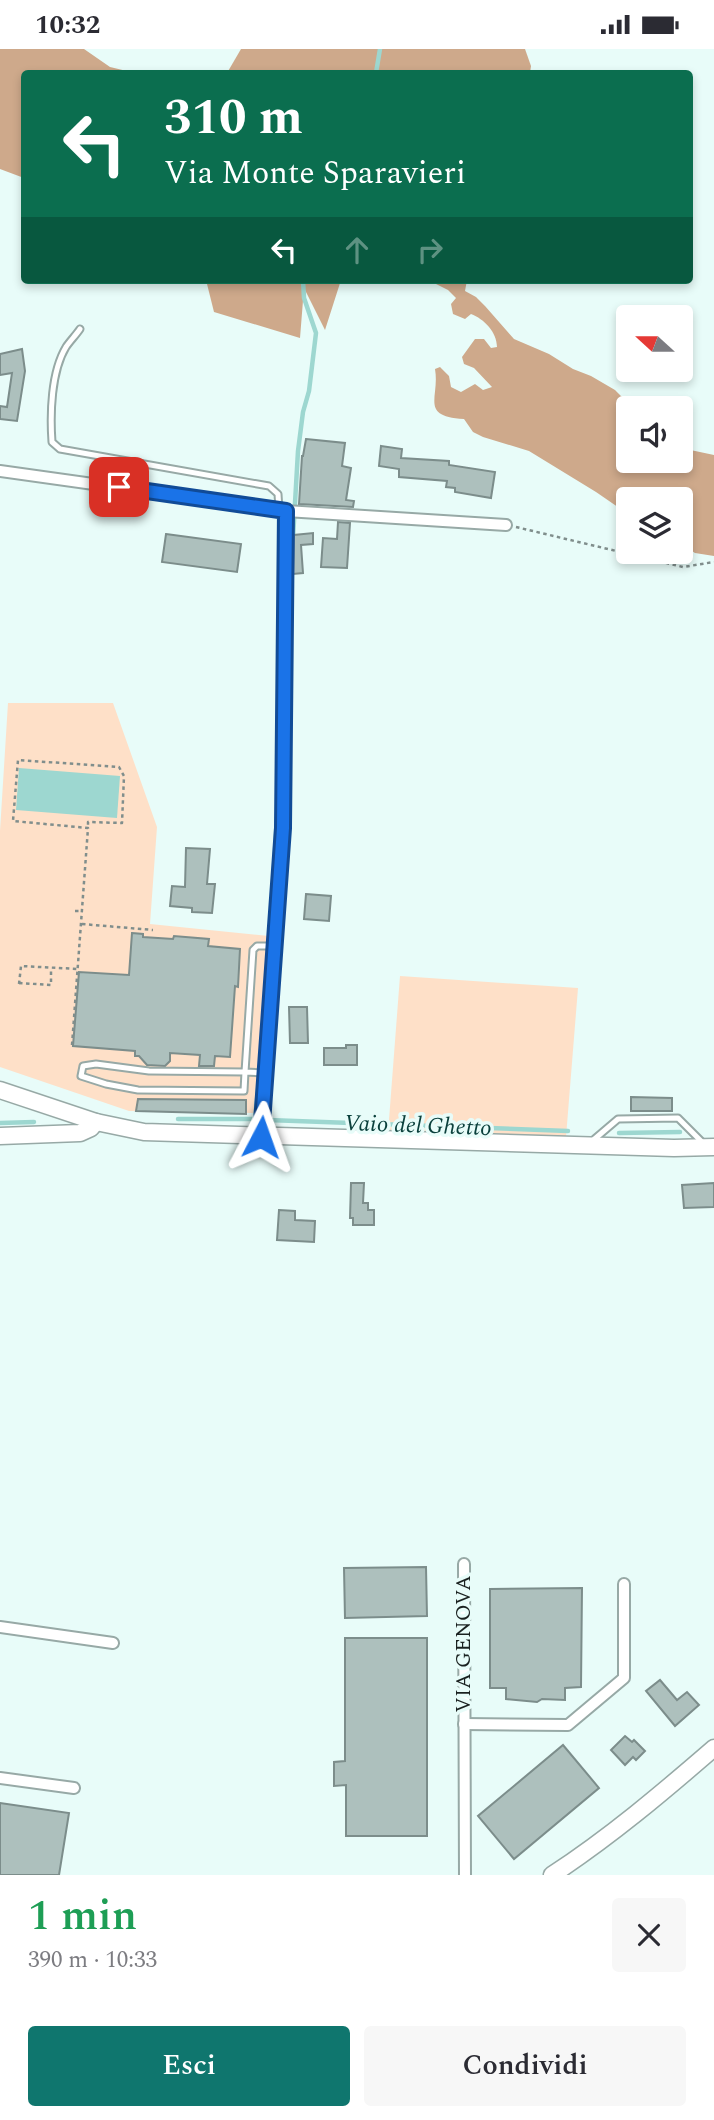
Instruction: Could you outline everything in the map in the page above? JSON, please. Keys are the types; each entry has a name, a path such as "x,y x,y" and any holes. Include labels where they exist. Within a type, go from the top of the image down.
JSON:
{"main road":[{"path":"0,1090 96,1122 144,1132 674,1149 710,1147"},
{"path":"0,1136 80,1133 92,1128 96,1122"},
{"path":"552,1875 589,1851 644,1808 714,1748"}],"street":[{"path":"0,471 283,511 506,525"},
{"path":"261,1137 283,828 283,511"},
{"name":"VIA GENOVA","path":"464,1564 465,1875"},
{"name":"VIA GENOVA","path":"464,1724 568,1725 624,1678 624,1584"},
{"path":"0,1627 113,1643"},
{"path":"0,1778 74,1788"}],"lane":[{"path":"80,329 66,347 55,370 52,442 60,449 269,486 278,494 283,511"},
{"path":"265,1073 248,1072 149,1071 96,1064 83,1066 81,1076 138,1090 244,1091 248,1072 253,950 257,946 275,946"},
{"path":"587,1146 618,1119 678,1118 710,1147"}],"path":[{"path":"506,525 683,567 714,562"},
{"path":"72,1045 82,923 82,911 85,874 88,828 88,822 122,823 124,776 119,767 18,760 13,821 88,828"},
{"path":"78,874 85,874"},
{"path":"75,911 82,911"},
{"path":"82,923 153,930"},
{"path":"136,928 136,933"},
{"path":"73,950 79,950"},
{"path":"51,968 51,985 19,984 21,966 78,969"}],"shaded area":[{"path":"0,49 84,49 110,67 122,70 21,70 21,177 0,169"},
{"path":"241,49 525,49 531,66 530,70 229,70"},
{"path":"207,284 340,284 325,330 304,288 300,338 214,312"},
{"path":"436,284 466,284 465,291 476,297 514,339 591,376 621,396 616,396 616,473 693,473 693,451 714,455 714,556 693,552 693,487 616,487 616,506 529,451 483,437 473,432 464,419 450,417 436,410 435,369 440,367 449,376 451,387 461,392 475,384 483,390 492,387 474,368 464,364 462,357 475,339 484,339 491,348 497,347 495,336 481,319 471,314 465,319 453,314 451,304 456,298"},
{"path":"8,703 113,703 157,827 150,924 269,936 255,1113 129,1111 0,1067 0,831"},
{"path":"400,976 578,988 566,1137 388,1133"}],"water":[{"path":"19,768 120,776 117,818 16,810"}],"building":[{"path":"22,349 25,371 17,421 0,419 0,406 7,407 12,373 0,375 0,354"},
{"path":"306,439 345,443 342,466 351,468 346,500 354,501 353,507 299,504 302,456"},
{"path":"381,446 402,449 401,458 449,461 449,465 495,472 491,498 455,492 455,488 446,487 447,481 399,477 399,469 379,466"},
{"path":"338,522 350,523 347,568 321,567 323,538 337,539"},
{"path":"313,533 313,544 301,545 303,573 293,574 294,535"},
{"path":"166,534 241,544 237,572 162,562"},
{"path":"186,848 210,849 207,884 215,884 212,913 192,912 192,908 170,906 172,886 185,887"},
{"path":"306,894 331,896 329,921 304,919"},
{"path":"132,933 143,934 143,937 209,939 208,946 240,949 230,1057 215,1056 214,1066 199,1066 200,1055 170,1053 170,1061 165,1066 147,1065 139,1056 135,1056 135,1051 73,1046 79,972 129,975"},
{"path":"289,1007 307,1007 308,1043 290,1043"},
{"path":"346,1045 357,1045 357,1065 324,1065 324,1048 346,1048"},
{"path":"631,1097 672,1098 672,1111 631,1111"},
{"path":"138,1099 246,1100 246,1114 136,1111"},
{"path":"351,1183 364,1183 363,1203 368,1203 368,1210 374,1210 374,1225 353,1225 353,1218 350,1218"},
{"path":"714,1183 714,1207 684,1208 682,1185"},
{"path":"279,1210 295,1211 295,1220 315,1221 314,1242 277,1240"},
{"path":"426,1567 427,1616 345,1618 344,1568"},
{"path":"582,1588 581,1687 565,1688 565,1700 542,1699 537,1702 506,1699 506,1688 490,1688 490,1589"},
{"path":"345,1638 427,1638 427,1836 346,1836 346,1785 334,1786 334,1762 345,1761"},
{"path":"660,1680 677,1700 687,1692 699,1705 675,1726 646,1691"},
{"path":"625,1736 632,1742 634,1740 645,1751 636,1760 633,1757 625,1765 611,1750"},
{"path":"563,1745 599,1788 514,1859 478,1816"},
{"path":"0,1803 69,1813 59,1875 0,1875"}],"waterway":[{"path":"376,70 380,49"},
{"path":"290,590 298,451 316,333 304,298 303,284"},
{"path":"255,1119 265,1021 278,799"},
{"name":"Vaio del Ghetto","path":"178,1119 257,1119"},
{"name":"Vaio del Ghetto","path":"268,1120 568,1131"},
{"name":"Vaio del Ghetto","path":"0,1123 34,1122"},
{"name":"Vaio del Ghetto","path":"619,1133 680,1132"}],"route":[{"path":"119,487 286,511 283,828 261,1137"}]}
